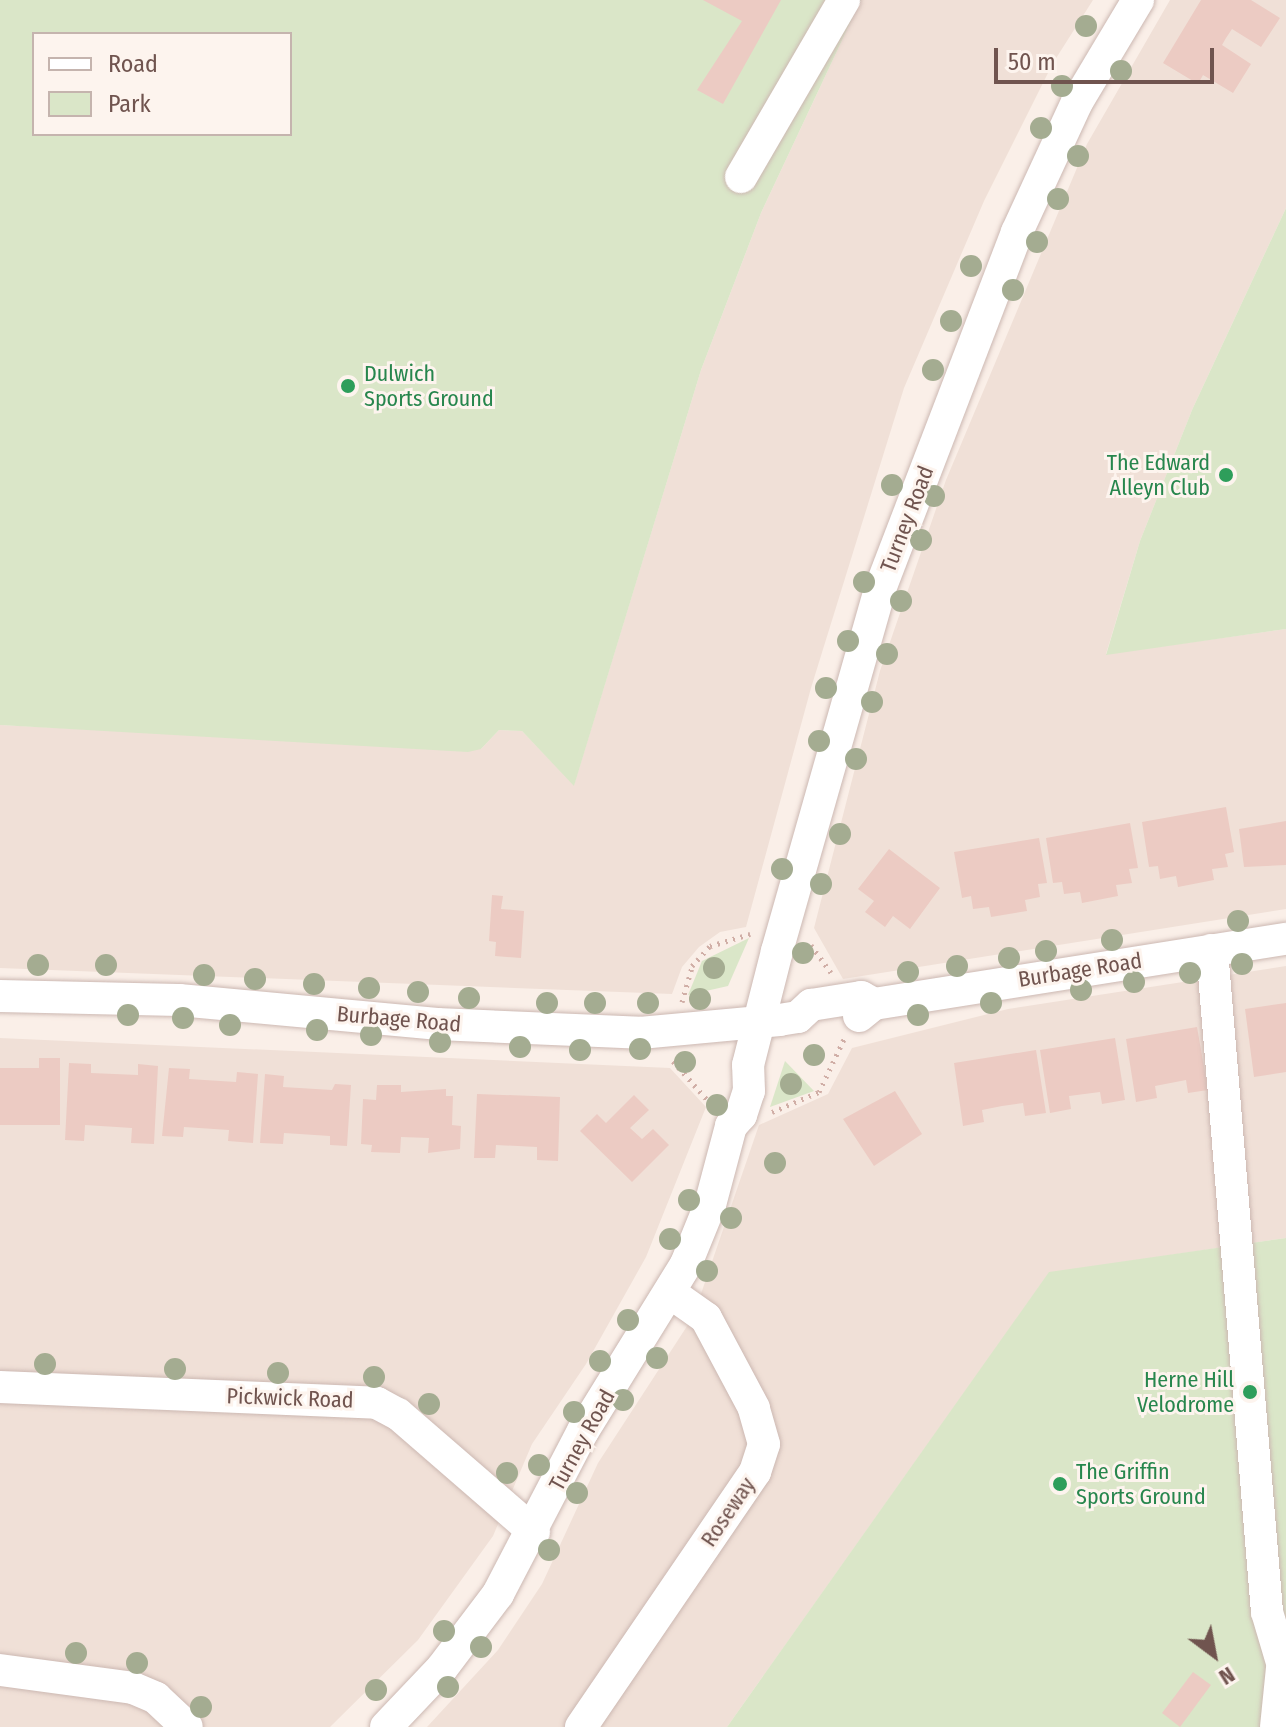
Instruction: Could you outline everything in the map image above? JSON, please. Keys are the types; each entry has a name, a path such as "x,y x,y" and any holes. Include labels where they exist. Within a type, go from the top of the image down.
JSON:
{"street":[{"path":"741,177 844,0"},
{"name":"Turney Road","path":"392,1725 473,1629 534,1532 583,1431 672,1294 710,1205 734,1115 721,1115 727,1088 748,1065 880,589 1017,232 1077,102 1138,0"},
{"name":"Burbage Road","path":"0,996 179,1000 536,1030 640,1033 798,1017 814,1026 855,1019 874,1004 1286,939"},
{"path":"1212,950 1267,1612 1284,1672 1276,1727"},
{"name":"Roseway","path":"581,1727 755,1472 764,1444 754,1408 706,1318 672,1294"},
{"name":"Pickwick Road","path":"0,1387 377,1403 398,1414 534,1532"},
{"path":"0,1670 133,1688 156,1698 187,1727"}],"path":[{"path":"682,1003 692,966 710,946 754,934"},
{"path":"811,945 836,983"},
{"path":"672,1060 734,1115 819,1092 844,1030"}],"shaded area":[{"path":"861,0 1093,0 1053,63 984,201 904,388 811,688 746,927 720,932 699,947 682,967 672,994 0,968 0,725 481,749 499,730 522,731 574,785 701,370 761,213"},
{"path":"1170,0 1286,0 1286,208 1192,410 1140,541 1106,654 1286,629 1286,909 843,979 814,928 880,671 946,480 1087,144"},
{"path":"1286,966 1286,1238 1049,1273 727,1727 427,1727 498,1650 542,1584 598,1463 693,1317 759,1125 828,1094 852,1048 1008,1009"},
{"path":"0,1038 670,1068 706,1107 646,1257 586,1364 532,1444 493,1536 418,1640 330,1727 0,1727"}],"green space":[{"name":"Dulwich Sports Ground","path":"0,0 861,0 761,213 701,370 574,786 522,731 499,730 481,749 468,752 0,725"},
{"name":"The Edward Alleyn Club","path":"1286,208 1286,629 1106,655 1140,541 1192,410"},
{"path":"749,938 728,986 688,995 702,961"},
{"path":"785,1061 814,1091 770,1107"},
{"name":"The Griffin Sports Ground","path":"1286,1238 1286,1727 727,1727 1049,1272"}],"building":[{"path":"703,0 781,0 723,104 697,90 742,21"},
{"path":"1201,0 1251,0 1280,18 1261,47 1232,29 1226,38 1222,45 1251,64 1233,93 1203,75 1198,84 1163,63"},
{"path":"1226,807 1234,852 1225,854 1228,867 1212,869 1214,880 1178,887 1176,876 1160,879 1158,866 1149,867 1142,822"},
{"path":"1286,821 1286,865 1244,867 1239,829"},
{"path":"1130,823 1138,868 1129,869 1132,883 1116,885 1118,896 1082,903 1080,892 1064,894 1062,882 1053,883 1046,838"},
{"path":"1039,838 1047,883 1038,884 1040,897 1025,900 1027,911 991,917 989,907 973,909 971,896 962,898 954,852"},
{"path":"889,849 940,888 910,929 893,916 885,927 865,912 874,901 858,889"},
{"path":"492,895 503,896 501,909 524,911 521,958 495,956 496,942 489,941"},
{"path":"1286,1003 1286,1072 1254,1077 1245,1009"},
{"path":"1197,1027 1208,1090 1188,1093 1186,1080 1155,1086 1157,1098 1136,1102 1126,1039"},
{"path":"1115,1038 1125,1100 1102,1104 1100,1092 1069,1096 1071,1109 1050,1113 1040,1050"},
{"path":"1036,1050 1046,1113 1025,1116 1023,1103 1002,1106 982,1110 984,1122 963,1126 954,1063"},
{"path":"39,1058 60,1058 60,1125 0,1125 0,1068 39,1068"},
{"path":"69,1063 91,1064 91,1073 138,1075 138,1064 158,1066 154,1144 131,1143 132,1128 85,1125 84,1141 65,1140"},
{"path":"169,1068 190,1069 189,1079 236,1082 237,1072 258,1074 253,1143 228,1141 229,1130 184,1127 183,1137 162,1136"},
{"path":"265,1074 284,1076 283,1087 332,1090 335,1084 351,1085 347,1146 330,1145 330,1136 284,1133 283,1144 260,1143"},
{"path":"377,1085 401,1085 401,1092 446,1089 446,1096 453,1096 452,1125 461,1126 460,1149 428,1153 429,1138 401,1137 400,1153 371,1152 372,1145 361,1144 363,1099 376,1100"},
{"path":"895,1091 922,1134 874,1166 843,1119"},
{"path":"477,1094 560,1097 558,1161 537,1160 537,1147 496,1145 495,1158 474,1158"},
{"path":"634,1095 649,1110 630,1128 642,1139 653,1129 669,1145 632,1182 580,1131 597,1114 606,1123"},
{"path":"1193,1672 1211,1685 1180,1727 1162,1713"}],"place":[{"name":"Dulwich Sports Ground","path":"348,386"},
{"name":"The Edward Alleyn Club","path":"1226,475"},
{"name":"Herne Hill Velodrome","path":"1250,1392"},
{"name":"The Griffin Sports Ground","path":"1060,1484"}]}
